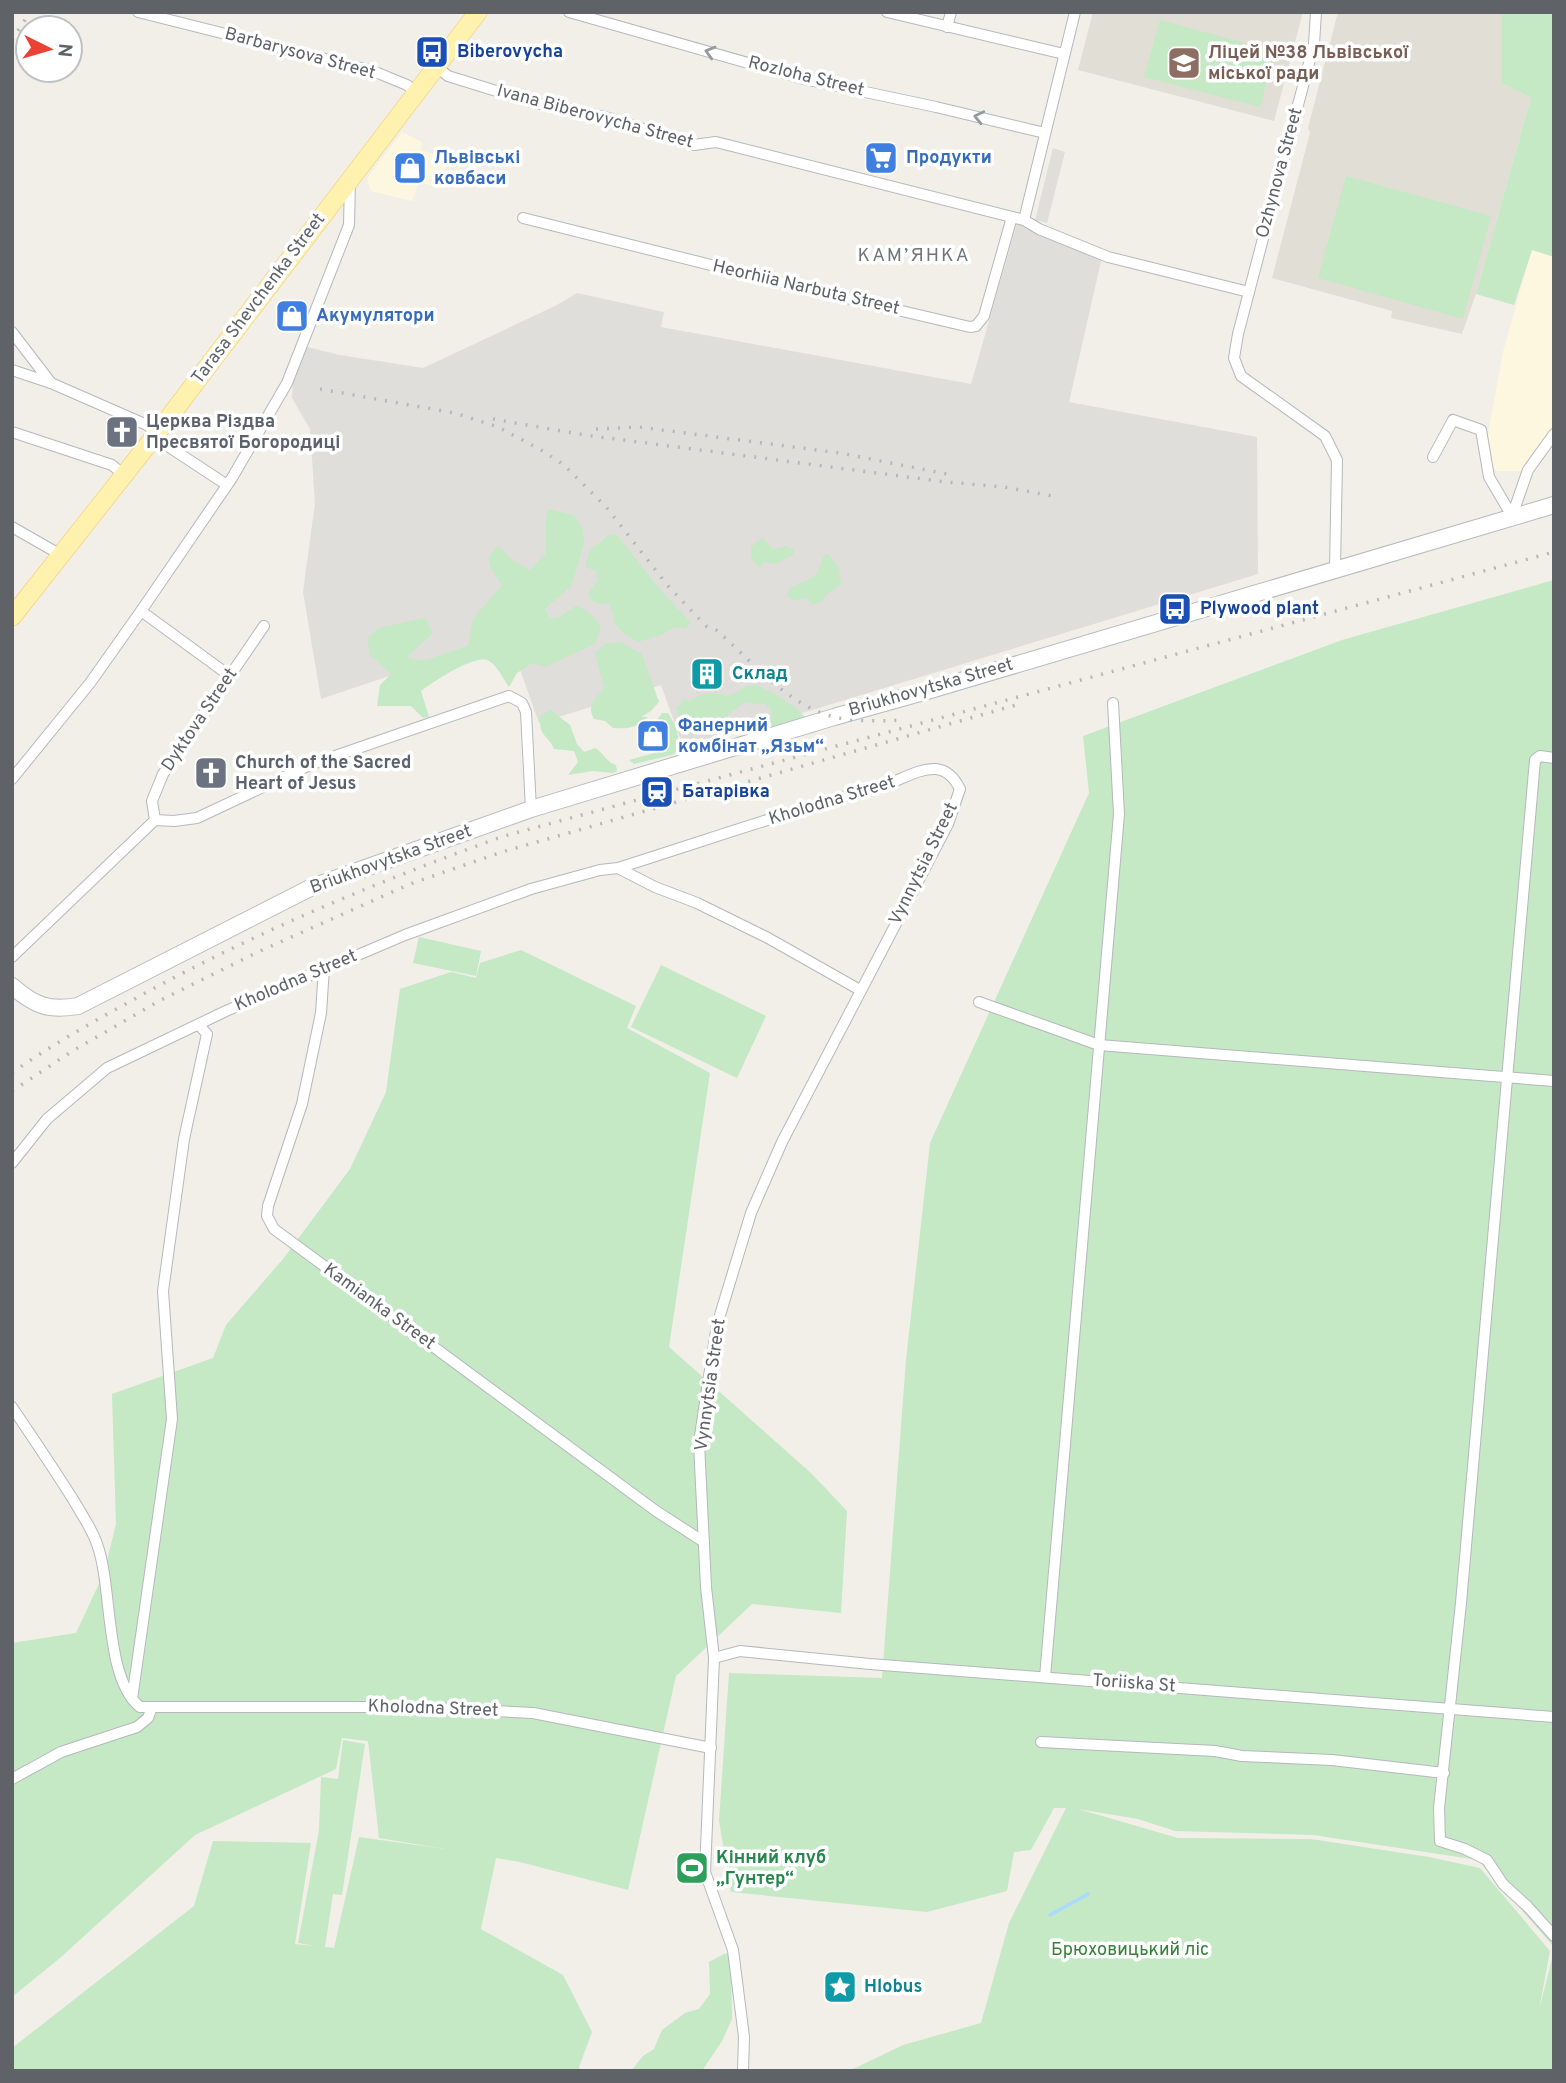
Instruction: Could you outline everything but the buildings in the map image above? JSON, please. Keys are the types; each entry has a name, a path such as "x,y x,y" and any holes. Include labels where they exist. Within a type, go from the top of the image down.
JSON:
{"main road":[{"name":"Tarasa Shevchenka Street","path":"12,617 478,12"},
{"name":"Briukhovytska Street","path":"12,986 25,998 45,1007 60,1009 78,1006 312,887 531,809 834,716 927,691 1554,505"}],"street":[{"name":"Barbarysova Street","path":"138,12 373,71 407,85 417,93"},
{"name":"Rozloha Street","path":"569,12 804,79 1045,132"},
{"path":"887,12 1064,54"},
{"path":"947,27 951,12"},
{"path":"1024,220 1075,12"},
{"name":"Ozhynova Street","path":"1249,292 1314,44 1316,12"},
{"name":"Ivana Biberovycha Street","path":"437,67 448,76 538,104 550,104 604,117 694,145 716,142 1024,220 1108,257 1249,292"},
{"path":"12,779 90,684 141,611 227,485 288,383 349,225 350,180"},
{"name":"Heorhiia Narbuta Street","path":"523,218 764,279 970,327 976,326 984,316 1012,217"},
{"path":"1249,292 1234,358 1241,376 1325,436 1337,460 1335,569"},
{"path":"12,332 51,383"},
{"path":"12,370 51,383 147,425 155,434 227,485"},
{"path":"1433,457 1453,420 1481,430 1489,477 1513,516"},
{"path":"12,432 112,465 124,475"},
{"path":"1513,516 1528,470 1554,434"},
{"path":"12,527 61,555"},
{"path":"141,611 230,676"},
{"name":"Dyktova Street","path":"155,820 152,801 163,774 264,626"},
{"path":"12,957 155,820 197,818 312,764 509,696 522,703 526,712 531,809"},
{"path":"1045,1678 1119,814 1113,703"},
{"path":"1554,758 1540,756 1535,760 1439,1808 1440,1841 1487,1860 1503,1884 1554,1936"},
{"name":"Kholodna Street","path":"12,1163 47,1119 107,1068 200,1026 226,1011 405,935 531,889 600,870 618,868 926,770 942,770 956,781 960,789"},
{"name":"Vynnytsia Street","path":"743,2071 744,2037 733,1950 705,1872 714,1658 706,1587 699,1443 717,1325 751,1213 782,1142 948,824 960,789"},
{"path":"618,868 768,938 860,990"},
{"name":"Kamianka Street","path":"324,968 321,1013 302,1104 268,1206 267,1216 274,1229 656,1511 704,1542"},
{"path":"979,1002 1099,1045 1554,1081"},
{"path":"131,1700 172,1419 163,1291 184,1139 207,1034 200,1026"},
{"path":"12,1406 52,1466 97,1544 115,1652 131,1700"},
{"name":"Toriiska St","path":"714,1658 740,1651 1045,1678 1554,1717"},
{"name":"Kholodna Street","path":"131,1700 140,1707 414,1707 533,1713 711,1748"},
{"path":"12,1779 61,1752 137,1727 148,1718 152,1707"},
{"path":"1041,1742 1332,1760 1444,1773"}],"shaded area":[{"name":"Ліцей №38 Львівської міської ради","path":"1093,12 1303,12 1274,121 1078,70"},
{"path":"1338,12 1502,12 1502,83 1531,98 1476,294 1462,334 1391,318 1392,311 1272,278"},
{"name":"Львівські ковбаси","path":"402,132 422,142 421,150 449,159 439,188 419,182 412,201 371,191 367,178"},
{"path":"1053,148 1065,152 1047,223 1035,220"},
{"path":"1017,223 1102,257 1069,402 1257,437 1258,574 684,749 661,685 539,723 508,636 321,699 303,592 315,503 310,429 292,398 293,379 307,347 423,368 577,293 664,312 661,327 971,384"},
{"path":"1532,249 1554,257 1554,427 1520,471 1497,471 1493,468 1488,433 1503,352"}],"green space":[{"path":"1502,12 1554,12 1554,257 1532,250 1514,305 1476,294 1531,98 1502,83"},
{"path":"1160,20 1275,51 1260,107 1144,77"},
{"path":"1346,176 1491,216 1463,319 1318,278"},
{"path":"548,509 574,515 583,530 584,543 571,586 545,609 550,619 559,617 577,605 592,615 601,627 595,644 545,667 532,663 517,673 509,687 490,662 472,662 443,676 421,691 429,717 423,718 411,706 377,706 380,685 391,674 369,654 368,637 379,628 425,618 433,633 407,657 422,661 468,646 473,619 502,585 491,569 488,558 498,546 514,561 530,570 546,553"},
{"path":"616,534 662,592 691,623 685,629 675,627 661,635 638,642 623,633 613,621 609,604 591,599 588,593 598,581 596,571 585,567 589,551 609,535"},
{"path":"762,538 773,549 787,546 794,550 793,555 775,564 764,562 759,568 751,558 751,547"},
{"path":"828,554 839,567 841,585 826,595 820,603 812,604 806,598 794,601 787,595 790,588 813,577 824,555"},
{"name":"Брюховицький ліс","path":"1554,580 1554,1947 1478,1860 1313,1835 1175,1831 1138,1819 1078,1809 1178,1838 1311,1839 1429,1857 1480,1868 1550,1951 1539,2010 1554,1951 1554,2071 849,2071 903,2045 981,2023 1009,1923 1066,1808 1054,1808 1031,1850 1014,1852 1007,1891 927,1912 731,1892 719,1821 729,1673 882,1678 906,1360 930,1143 1089,793 1083,736 1342,640"},
{"path":"620,642 642,654 659,702 641,717 648,717 643,721 632,727 613,728 605,721 594,719 592,714 593,702 604,688 595,653 605,644"},
{"path":"756,685 784,700 808,720 773,730 770,720 772,711 765,704 743,703 726,717 713,733 702,730 692,735 683,730 676,706 684,699 690,701 703,694 713,693 727,697 747,686"},
{"path":"551,710 570,725 577,744 584,752 595,748 616,765 617,771 568,775 578,762 574,751 554,749 542,732 540,716"},
{"path":"662,713 668,713 675,725 681,748 672,755 634,764 629,760 658,752 666,746 658,719"},
{"path":"419,937 481,951 476,976 413,963"},
{"path":"521,950 636,1006 627,1028 710,1073 669,1347 812,1474 847,1511 841,1613 752,1604 676,1676 628,1890 496,1858 481,1929 563,1975 592,2032 579,2067 581,2071 12,2071 12,2048 194,1906 213,1841 311,1843 295,1944 315,1946 298,1943 319,1830 321,1777 338,1779 343,1740 365,1744 342,1895 333,1894 325,1947 334,1948 359,1837 445,1849 379,1838 368,1741 342,1738 336,1769 195,1835 60,1958 12,1997 12,1643 76,1633 104,1573 116,1524 112,1394 213,1358 226,1325 283,1259 350,1169 386,1092 400,989 451,972 476,978 480,963"},
{"path":"661,965 766,1016 737,1078 631,1027"},
{"path":"731,1953 732,2019 722,2041 702,2071 631,2071 643,2056 654,2049 662,2030 685,2013 699,2009 710,1994 709,1962"}],"waterway":[{"path":"1050,1915 1088,1894"}],"railway":[{"path":"12,40 30,12"},
{"path":"320,389 455,413 498,427 541,450 564,465 607,508 668,586 707,627 716,630 785,692 801,703 834,717 878,721 905,720"},
{"path":"493,419 585,435 946,482 1004,487 1058,497"},
{"path":"596,429 639,427 840,453 952,475"},
{"path":"12,1073 96,1020 235,947 368,888 504,836 1554,552"},
{"path":"12,1091 74,1050 159,1001 258,952 410,884 502,852 1016,705"}],"place":[{"name":"Biberovycha","path":"432,52"},
{"name":"Ліцей №38 Львівської міської ради","path":"1184,63"},
{"name":"Продукти","path":"881,158"},
{"name":"Львівські ковбаси","path":"410,168"},
{"name":"Акумулятори","path":"292,316"},
{"name":"Церква Різдва Пресвятої Богородиці","path":"122,432"},
{"name":"Plywood plant","path":"1175,609"},
{"name":"Склад","path":"707,674"},
{"name":"Фанерний комбінат „Язьм“","path":"653,736"},
{"name":"Church of the Sacred Heart of Jesus","path":"211,773"},
{"name":"Батарівка","path":"657,792"},
{"name":"Кінний клуб „Гунтер“","path":"692,1868"},
{"name":"Hlobus","path":"840,1987"}],"district":[{"name":"КАМ’ЯНКА","path":"914,256"}]}
